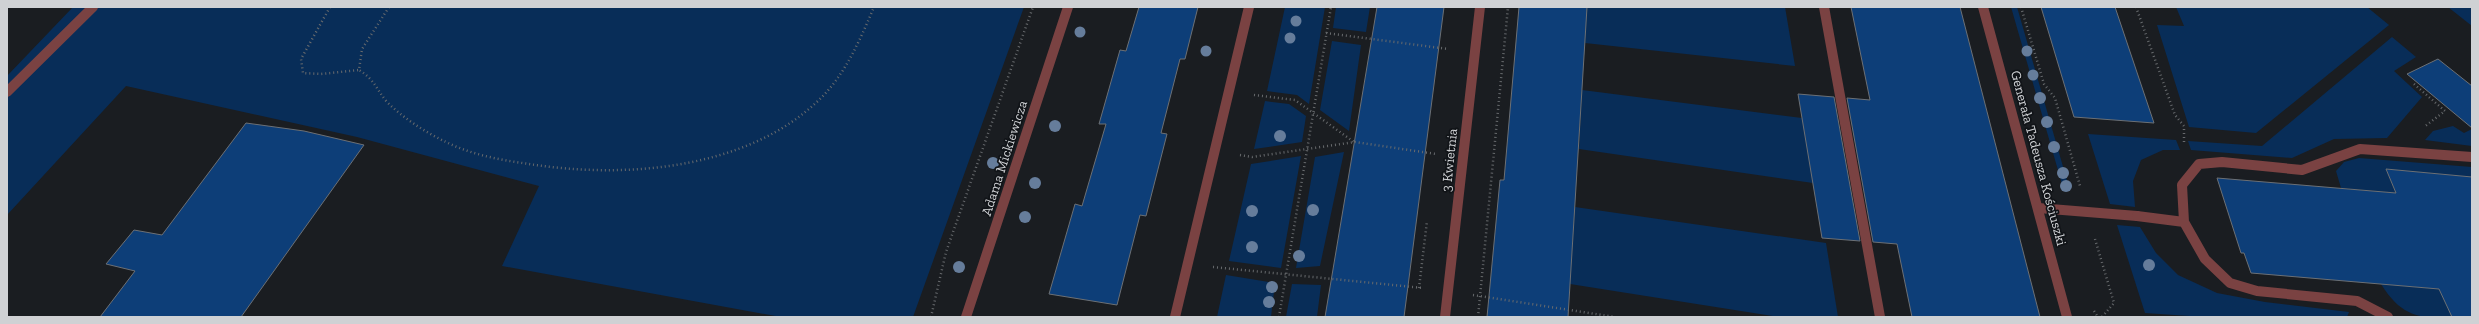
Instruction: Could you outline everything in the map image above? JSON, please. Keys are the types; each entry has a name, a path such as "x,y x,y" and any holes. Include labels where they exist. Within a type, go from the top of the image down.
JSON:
{"street":[{"path":"7,92 93,7"},
{"name":"Adama Mickiewicza","path":"966,317 1068,7"},
{"path":"1176,317 1249,7"},
{"name":"3 Kwietnia","path":"1445,317 1480,7"},
{"path":"1824,7 1880,317"},
{"name":"Generała Tadeusza Kościuszki","path":"1983,7 2067,317"},
{"path":"2388,317 2357,301 2257,291 2230,283 2205,259 2184,222 2182,185 2199,164 2222,162 2302,170 2360,149 2472,157"},
{"path":"2038,208 2137,216 2184,222"}],"path":[{"path":"330,7 301,59 303,73 321,74 359,70 374,80 383,98 403,114 447,142 495,158 556,170 614,173 685,164 732,150 772,132 808,109 836,80 856,50 874,7"},
{"path":"359,70 362,50 389,7"},
{"path":"932,317 946,252 1033,7"},
{"path":"1280,317 1331,7"},
{"path":"1478,317 1508,7"},
{"path":"2021,7 2044,84 2055,98 2114,303 2102,317"},
{"path":"2136,7 2175,115 2184,126 2184,150 2199,164"},
{"path":"1326,33 1448,48 1447,55"},
{"path":"2402,152 2409,139 2445,111 2414,84"},
{"path":"1265,97 1295,100 1354,142"},
{"path":"1252,157 1354,142 1436,154"},
{"path":"1228,268 1448,291 1615,317"}],"shaded area":[{"path":"73,7 1024,7 913,317 781,317 502,266 539,186 357,137 126,86 7,215 7,76"},
{"path":"1285,7 1325,7 1309,104 1297,95 1267,91"},
{"path":"1336,7 1370,7 1366,32 1333,28"},
{"path":"1587,7 1785,7 1795,66 1585,43"},
{"path":"2011,7 2017,7 2070,191 2064,191"},
{"path":"2176,7 2367,7 2389,25 2256,133 2189,127 2157,25 2184,26"},
{"path":"2448,7 2472,7 2472,26"},
{"path":"2392,37 2416,57 2394,71 2422,97 2387,138 2334,139 2292,158 2191,150 2188,141 2262,146"},
{"path":"1332,41 1361,45 1349,131 1320,110"},
{"path":"1582,90 1802,118 1813,183 1579,149"},
{"path":"1265,101 1289,104 1306,116 1302,142 1254,149"},
{"path":"2453,126 2464,133 2472,129 2472,146 2425,140 2433,131"},
{"path":"2088,134 2176,140 2180,150 2163,150 2141,160 2133,181 2135,207 2110,204"},
{"path":"1344,152 1320,266 1296,268 1315,157"},
{"path":"1301,156 1281,268 1229,261 1251,164"},
{"path":"2359,158 2472,167 2472,177 2386,169 2396,193 2341,188 2336,171 2344,162"},
{"path":"1575,207 1826,243 1838,317 1779,317 1570,284"},
{"path":"2117,225 2140,227 2156,253 2178,275 2217,293 2265,302 2349,312 2347,317 2204,317 2145,313"},
{"path":"1226,275 1275,283 1271,317 1217,317"},
{"path":"1292,284 1321,285 1317,317 1286,317"},
{"path":"2381,284 2439,289 2468,317 2418,316 2399,306 2390,297"}],"building":[{"path":"1139,7 1198,7 1185,59 1180,59 1161,133 1167,134 1146,216 1140,215 1117,305 1049,294 1075,204 1082,206 1106,124 1099,124 1120,50 1126,51"},
{"path":"1377,7 1444,7 1404,317 1325,317"},
{"path":"1519,7 1587,7 1568,317 1487,317 1500,180 1504,180"},
{"path":"1851,7 1960,7 2040,317 1912,317 1897,244 1873,242 1847,98 1870,100"},
{"path":"2041,7 2115,7 2154,123 2074,117"},
{"path":"2438,59 2472,86 2472,128 2407,74"},
{"path":"1798,94 1834,97 1860,241 1822,238"},
{"path":"246,123 304,131 364,145 241,317 100,317 135,271 106,264 134,230 162,235"},
{"path":"2386,169 2472,177 2472,317 2452,317 2439,289 2251,273 2244,253 2241,253 2217,178 2396,193"}]}
